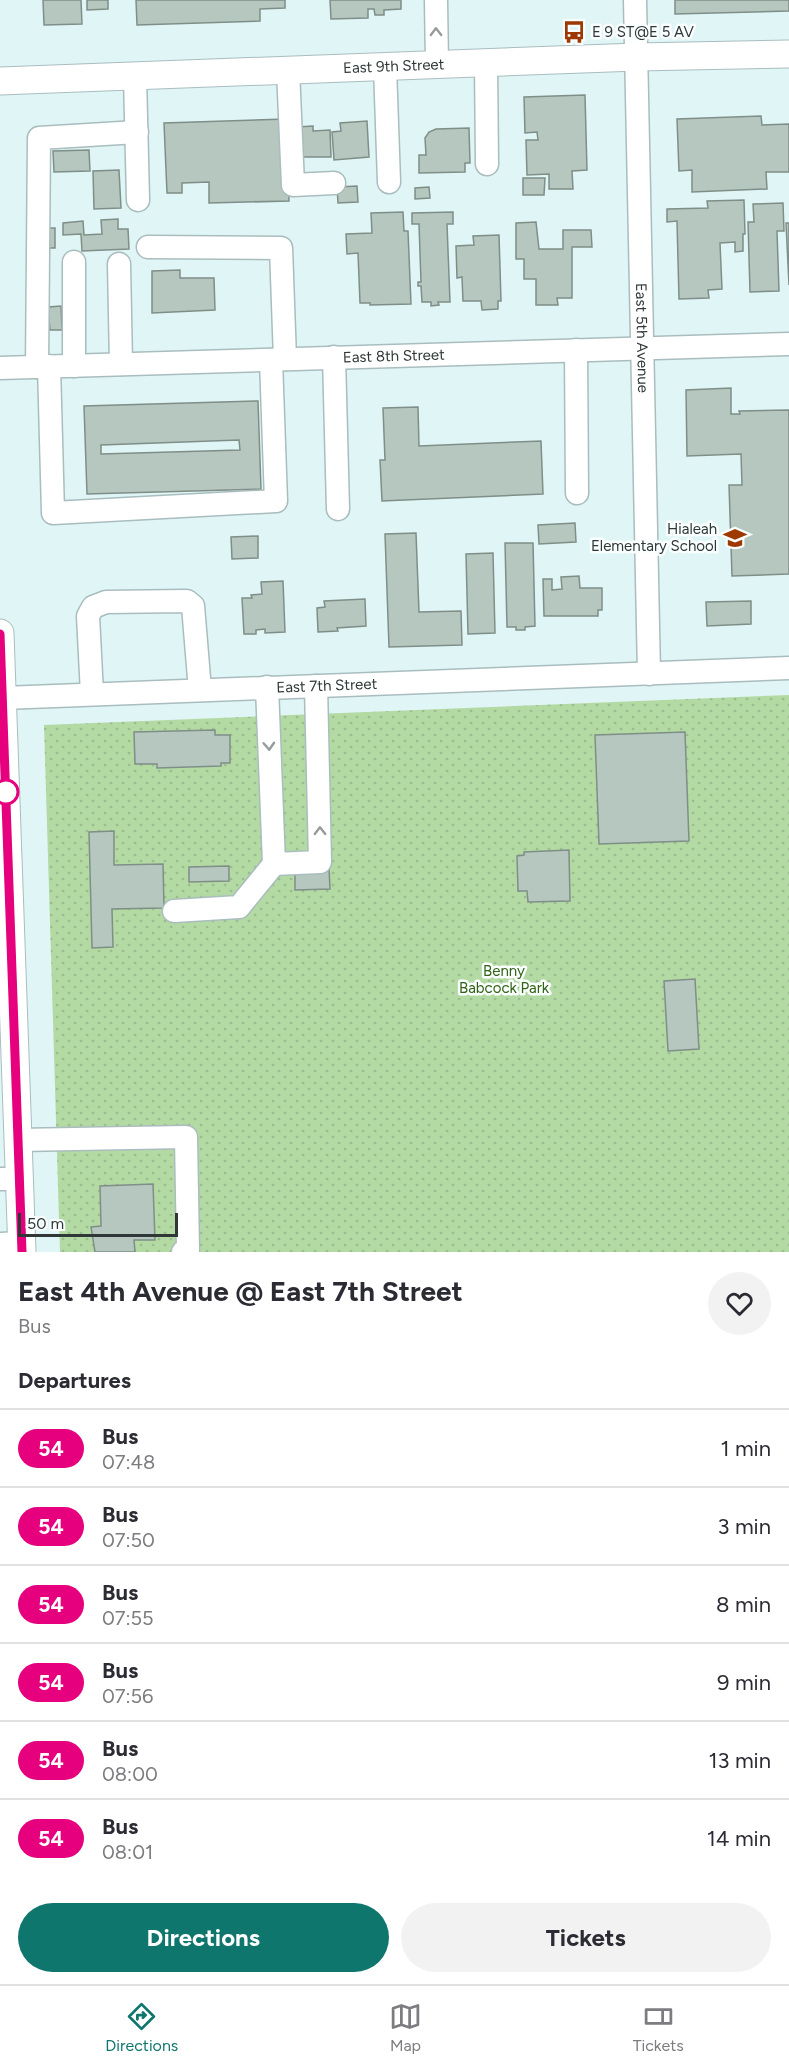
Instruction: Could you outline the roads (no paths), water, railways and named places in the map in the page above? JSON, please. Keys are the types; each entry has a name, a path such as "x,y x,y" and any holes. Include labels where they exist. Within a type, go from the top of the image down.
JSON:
{"main road":[{"name":"East 9th Street","path":"0,81 637,57 789,54"},
{"path":"0,633 3,698 8,1113 18,1140 10,1179 14,1246"}],"street":[{"path":"436,0 437,65"},
{"name":"East 5th Avenue","path":"635,0 650,674"},
{"path":"486,63 488,164"},
{"path":"385,67 388,182"},
{"path":"288,70 292,185 334,183"},
{"path":"135,76 138,200"},
{"path":"137,132 39,138 43,367 53,513 276,501 281,248 148,248"},
{"path":"74,262 74,366"},
{"path":"119,264 121,364"},
{"name":"East 8th Street","path":"0,368 789,344"},
{"path":"576,350 577,493"},
{"path":"334,357 338,509"},
{"path":"92,694 88,616 93,607 106,602 187,601 193,606 200,690"},
{"name":"East 7th Street","path":"3,698 789,668"},
{"path":"274,864 320,862 316,686"},
{"path":"174,911 239,907 274,864 267,687"},
{"path":"18,1140 186,1137 188,1250 183,1252"}],"place":[{"name":"E 9 ST@E 5 AV","path":"574,32"},
{"name":"Hialeah Elementary School","path":"735,538"}],"park label":[{"name":"Benny Babcock Park","path":"504,980"}]}
